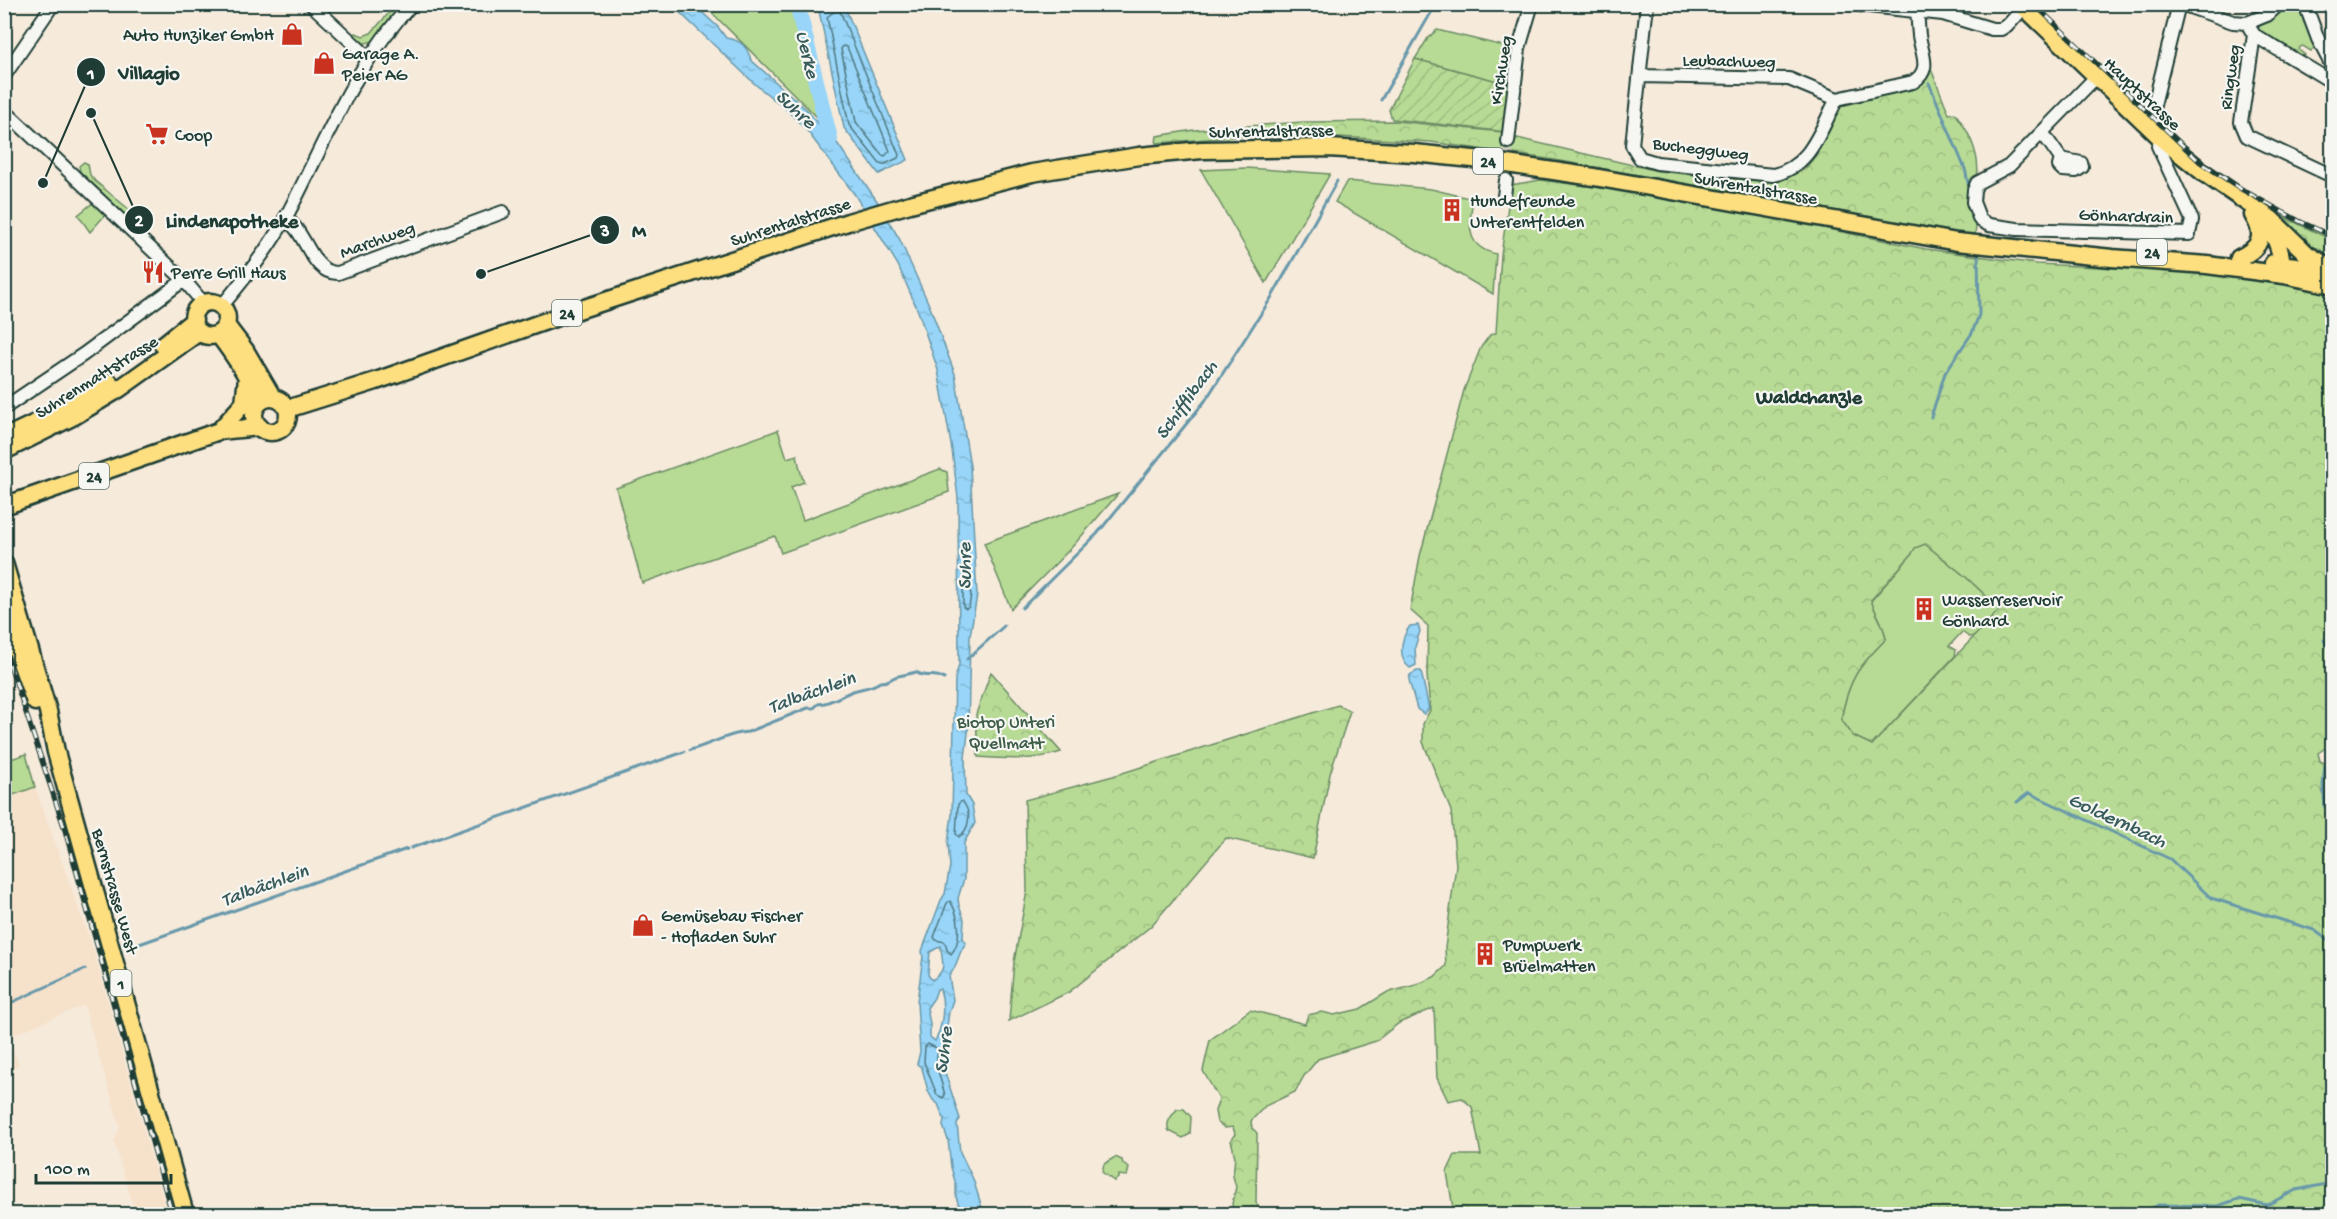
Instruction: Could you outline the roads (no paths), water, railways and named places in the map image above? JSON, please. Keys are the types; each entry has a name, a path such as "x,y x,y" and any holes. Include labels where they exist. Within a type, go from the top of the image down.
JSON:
{"main road":[{"name":"Hauptstrasse","path":"2024,6 2161,138 2245,202"},
{"name":"Suhrentalstrasse","path":"287,409 366,384 563,315 910,204 1032,173 1139,156 1202,150 1289,148 1361,150 1450,157 1530,167 1895,232 1987,245 2207,265 2286,268"},
{"path":"2245,202 2271,219 2307,254 2332,270"},
{"path":"2239,258 2255,249 2259,244 2261,231 2245,202"},
{"path":"2245,202 2276,237 2286,268"},
{"path":"2286,268 2293,254 2289,237"},
{"name":"24","path":"2065,253 2121,251 2239,258 2286,268 2332,285"},
{"name":"24","path":"2286,268 2332,270"},
{"path":"222,330 208,336 196,326 196,310 204,304 213,303 221,307 227,315 222,330 262,403"},
{"name":"Suhrenmattstrasse","path":"6,448 76,415 119,389 175,348 196,326"},
{"name":"Suhrenmattstrasse","path":"6,448 46,418 126,372 196,326"},
{"path":"222,330 245,350 262,403 254,419 260,428 270,432 280,429 286,422 287,409 284,403 262,403"},
{"path":"175,348 201,341 231,350"},
{"path":"219,431 244,404 247,378"},
{"name":"24","path":"4,506 219,431 262,403"},
{"name":"24","path":"219,431 260,428"},
{"name":"Bernstrasse West","path":"4,563 48,711 56,752 185,1215"},
{"name":"Bernstrasse West","path":"4,614 26,678 56,752"}],"street":[{"path":"4,76 53,4"},
{"path":"311,4 369,58"},
{"path":"221,307 254,266 285,218 338,110 369,58 412,4"},
{"name":"Kirchweg","path":"1509,142 1519,48 1532,4"},
{"name":"Bucheggweg","path":"1647,4 1632,145 1640,158 1657,163 1773,175 1789,171 1806,157 1837,99"},
{"path":"1850,4 1943,14 1992,29 2001,29 2009,24 2024,6"},
{"path":"2152,113 2180,4 2233,22 2247,23 2267,15 2279,4"},
{"path":"2305,4 2318,39 2332,66"},
{"path":"1837,99 1913,82 1922,76 1926,63 1919,36 1917,11"},
{"path":"2247,23 2254,34 2332,82"},
{"name":"Ringweg","path":"2254,34 2241,122 2247,136 2332,176"},
{"name":"Leubachweg","path":"1640,76 1789,79 1837,99"},
{"path":"2061,159 2042,132 2096,76"},
{"path":"9,114 184,280 204,304"},
{"name":"Gönhardrain","path":"2042,132 2009,166 1977,183 1973,202 1980,220 2003,228 2189,234 2192,220 2158,146 2161,138"},
{"path":"1504,196 1506,180"},
{"name":"Marchweg","path":"285,218 298,228 320,267 325,271 339,273 503,212"},
{"path":"4,408 93,348 184,280"}],"water":[{"name":"Suhre","path":"672,5 694,5 718,27 726,38 743,44 751,60 807,110 830,139 835,140 879,204 900,240 930,307 955,374 970,466 977,595 970,636 968,733 965,758 966,795 972,805 975,823 964,843 964,879 958,898 964,919 963,938 966,943 949,976 953,1000 949,1012 942,1063 960,1119 957,1124 960,1152 973,1179 984,1214 967,1214 959,1205 948,1140 943,1126 944,1119 938,1104 928,1091 922,1068 917,1064 920,1052 917,1002 922,951 945,894 950,866 948,843 952,815 955,678 959,665 958,498 938,370 918,311 898,265 855,195 808,132 787,110 756,85","holes":["941,946 942,969 932,980 928,975 930,952","937,989 940,989 942,995 943,1008 940,1029 935,1041 930,1037 927,1008"]},
{"path":"844,5 908,160 879,174 844,128 819,11"},
{"path":"1418,625 1420,631 1415,647 1416,665 1410,668 1403,659 1404,636 1410,626"},
{"path":"1421,671 1429,709 1424,714 1417,709 1409,680 1410,675"}],"waterway":[{"name":"Uerke","path":"797,4 830,139"},
{"name":"Schifflibach","path":"1381,100 1436,4"},
{"path":"1929,83 1965,169 1969,187"},
{"name":"Schifflibach","path":"1022,608 1097,534 1205,401 1273,295 1337,181"},
{"path":"1931,417 1945,373 1972,333 1979,315 1978,252"},
{"path":"967,659 1004,626"},
{"path":"2324,640 2332,654"},
{"name":"Talbächlein","path":"690,750 748,732 897,676 916,672 944,679"},
{"path":"2328,734 2330,745"},
{"name":"Talbächlein","path":"411,848 684,752"},
{"path":"2325,765 2323,785 2325,807"},
{"name":"Goldernbach","path":"2017,802 2029,793 2170,859 2211,898 2314,930 2332,943"},
{"path":"2330,823 2332,836"},
{"name":"Talbächlein","path":"131,947 407,849"},
{"path":"4,1006 85,969"},
{"path":"2143,1214 2158,1205 2217,1206 2239,1199 2267,1205 2296,1190 2332,1183"}],"tunnel":[{"path":"1506,180 1508,142"}],"railway":[{"path":"2034,4 2200,162 2241,189 2299,221 2332,236"},
{"path":"4,647 64,827 172,1214"}],"place":[{"name":"Auto Hunziker GmbH","path":"292,34"},
{"name":"Garage A. Peier AG","path":"324,63"},
{"name":"Lindenapotheke","path":"91,113"},
{"name":"Coop","path":"157,134"},
{"name":"Villagio","path":"43,183"},
{"name":"Hundefreunde Unterentfelden","path":"1452,210"},
{"name":"Perre Grill Haus","path":"153,272"},
{"name":"M","path":"481,274"},
{"name":"Wasserreservoir Gönhard","path":"1924,609"},
{"name":"Gemüsebau Fischer - Hofladen Suhr","path":"643,925"},
{"name":"Pumpwerk Brüelmatten","path":"1485,954"}],"district":[{"name":"Waldchanzle","path":"1809,396"}],"park label":[{"name":"Biotop Unteri Quellmatt","path":"1006,731"}]}
